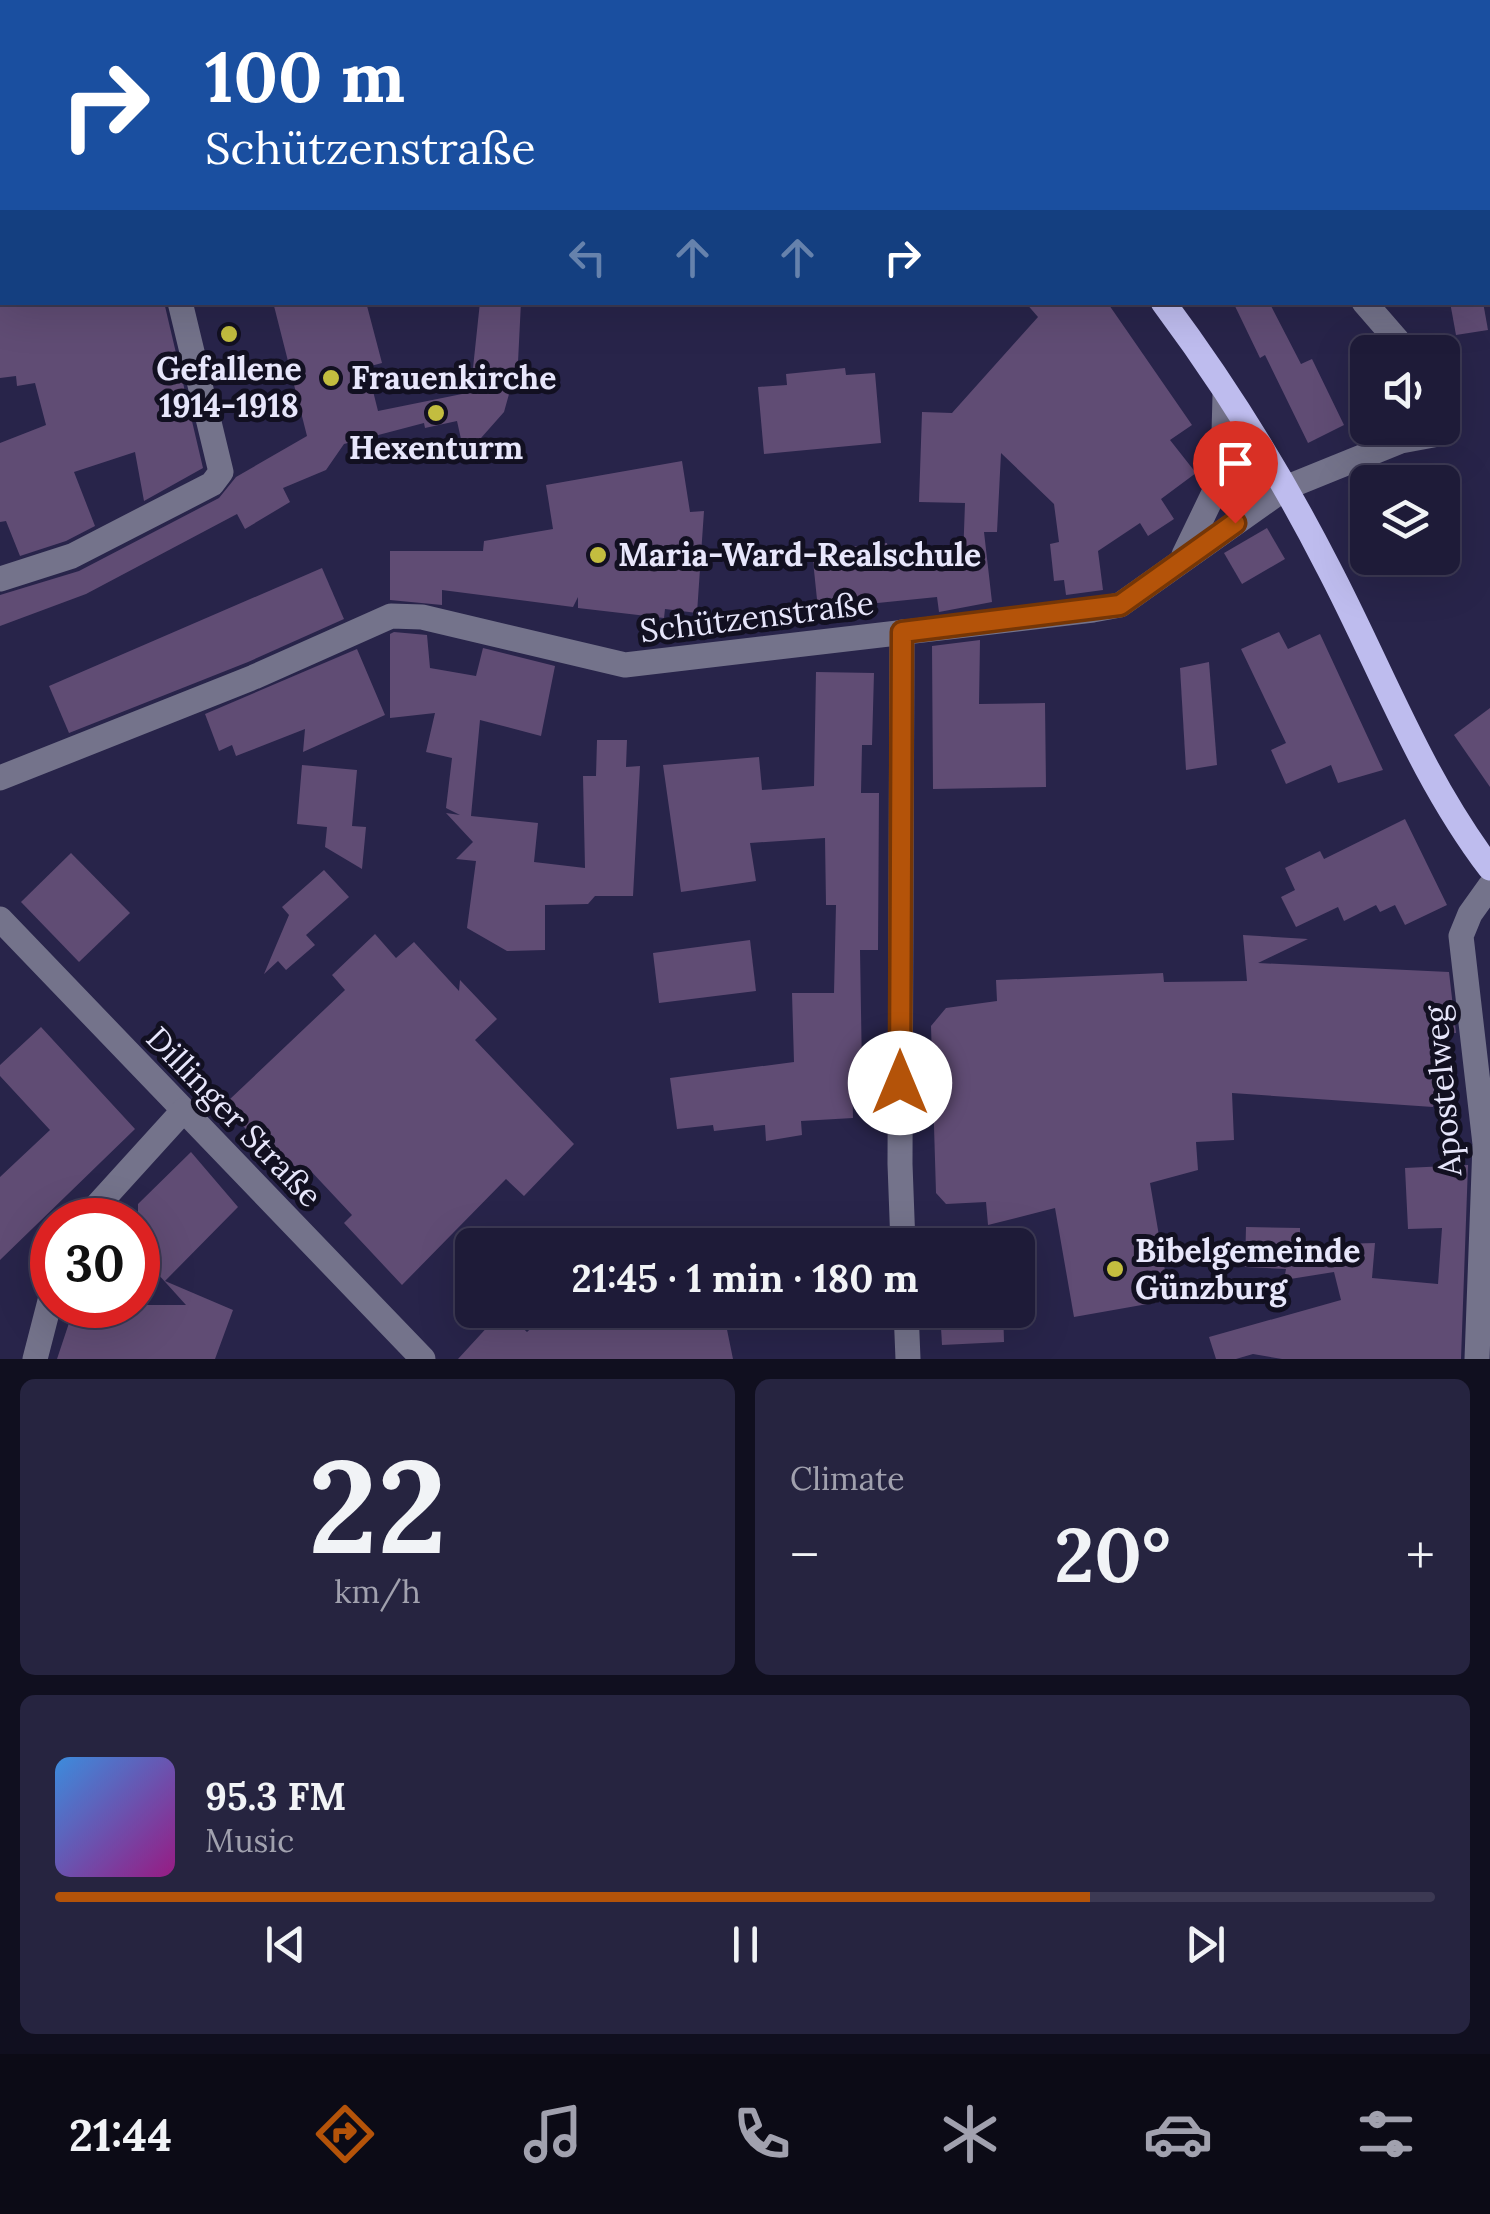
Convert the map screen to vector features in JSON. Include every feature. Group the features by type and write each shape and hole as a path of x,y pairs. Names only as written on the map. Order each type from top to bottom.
{"main road":[{"path":"1165,305 1285,488 1329,568 1436,788 1490,868"}],"street":[{"path":"0,579 72,556 212,484 221,472 181,305"},
{"path":"1367,305 1393,335"},
{"name":"Schützenstraße","path":"1182,559 1223,474 1225,394"},
{"name":"Schützenstraße","path":"0,778 254,677 391,616 422,617 626,665 1120,605 1285,488 1391,445"},
{"path":"902,632 902,1228"},
{"name":"Apostelweg","path":"1477,1359 1486,1144 1461,936 1470,914 1490,886"},
{"name":"Dillinger Straße","path":"0,919 423,1359"},
{"path":"104,1198 183,1111"},
{"path":"36,1354 43,1328"},
{"path":"907,1328 908,1359"}],"building":[{"path":"0,305 165,305 203,468 144,501 135,452 74,472 95,526 66,541 20,556 6,521 0,522 0,443 46,425 35,383 17,386 16,376 0,378"},
{"path":"274,305 367,305 382,363 367,367 378,411 462,394 473,368 480,305 521,305 518,362 504,412 481,438 463,448 457,421 425,428 424,423 344,444 326,470 283,488 290,502 245,529 237,514 86,594 0,626 0,595 79,571 219,498 236,477 307,436"},
{"path":"1028,305 1109,305 1192,425 1170,440 1196,473 1161,499 1174,519 1148,536 1140,523 1098,551 1103,590 1066,595 1064,580 1054,581 1050,544 1059,542 1054,504 1001,453 997,532 984,532 992,602 939,612 937,597 818,609 812,551 887,543 890,567 963,559 965,503 919,502 922,412 952,413 1038,317"},
{"path":"1234,305 1271,305 1301,364 1312,359 1344,425 1308,443 1265,355 1260,358"},
{"path":"1451,305 1484,305 1488,330 1456,335"},
{"path":"845,368 846,375 875,373 881,443 764,454 758,387 787,385 786,374"},
{"path":"682,461 690,512 704,511 697,613 665,609 664,618 578,608 578,597 573,607 442,590 442,605 390,600 390,551 483,551 484,541 553,529 546,485"},
{"path":"1267,528 1285,559 1242,584 1224,553"},
{"path":"322,568 344,619 69,733 49,686"},
{"path":"1279,632 1288,649 1320,634 1383,770 1338,783 1331,765 1286,784 1271,750 1286,743 1241,649"},
{"path":"390,634 427,635 430,668 476,676 483,648 555,666 541,736 480,720 471,816 538,823 534,862 585,868 583,776 596,776 597,740 627,740 626,767 640,766 633,896 595,896 588,904 545,905 545,950 507,951 467,928 476,861 456,859 473,842 446,813 460,815 446,808 452,758 426,752 435,713 390,718"},
{"path":"980,640 979,704 1045,703 1046,787 933,789 932,646"},
{"path":"357,649 385,715 303,752 305,729 236,756 232,745 219,751 205,714"},
{"path":"1209,662 1217,765 1186,770 1180,668"},
{"path":"816,672 874,673 872,745 862,745 861,793 879,793 878,950 860,950 862,1072 852,1073 853,1118 801,1121 802,1135 766,1141 765,1125 714,1131 713,1125 677,1129 670,1078 794,1062 792,993 834,993 836,905 826,905 825,838 750,843 756,881 681,892 663,765 759,757 762,790 814,786"},
{"path":"1490,708 1490,787 1454,735"},
{"path":"302,765 357,770 352,826 366,827 362,869 325,847 327,827 297,824"},
{"path":"1405,819 1447,905 1405,925 1395,905 1380,912 1376,905 1344,921 1338,907 1296,927 1281,897 1295,890 1285,868 1320,851 1324,859"},
{"path":"71,853 130,913 79,962 21,902"},
{"path":"324,870 349,897 306,935 315,945 286,970 278,961 264,974 289,915 282,907"},
{"path":"375,934 396,958 414,942 459,991 460,980 497,1019 475,1040 574,1144 524,1196 506,1179 402,1285 344,1223 352,1215 308,1168 303,1175 269,1141 264,1147 231,1114 237,1109 229,1100 345,990 332,975"},
{"path":"1243,935 1308,939 1258,963 1449,972 1456,1033 1438,1032 1433,1107 1232,1093 1234,1140 1196,1142 1198,1170 1150,1183 1170,1300 1074,1317 1055,1208 988,1225 986,1202 946,1204 936,1193 931,1026 946,1008 997,1001 996,980 1163,973 1164,982 1247,981"},
{"path":"750,940 756,991 659,1003 653,953"},
{"path":"41,1027 135,1129 64,1198 30,1198 30,1231 0,1260 0,1177 50,1130 0,1076 0,1065"},
{"path":"191,1152 238,1207 165,1281 233,1310 215,1359 57,1359 67,1328 160,1328 160,1305 186,1305 160,1276 160,1198 144,1198"},
{"path":"1468,1165 1461,1359 1282,1359 1253,1354 1216,1359 1209,1337 1341,1300 1334,1272 1284,1280 1286,1269 1245,1267 1246,1227 1300,1228 1300,1245 1375,1243 1372,1278 1438,1284 1442,1228 1408,1229 1405,1168"},
{"path":"486,1328 523,1328 527,1332 531,1328 727,1328 733,1359 458,1359"},
{"path":"941,1328 1004,1328 1004,1342 942,1345"}],"place":[{"name":"Gefallene 1914-1918","path":"229,334"},
{"name":"Frauenkirche","path":"331,378"},
{"name":"Hexenturm","path":"436,413"},
{"name":"Maria-Ward-Realschule","path":"598,555"},
{"name":"Bibelgemeinde Günzburg","path":"1115,1269"}],"route":[{"path":"900,1083 902,632 1120,605 1235,523"}]}
